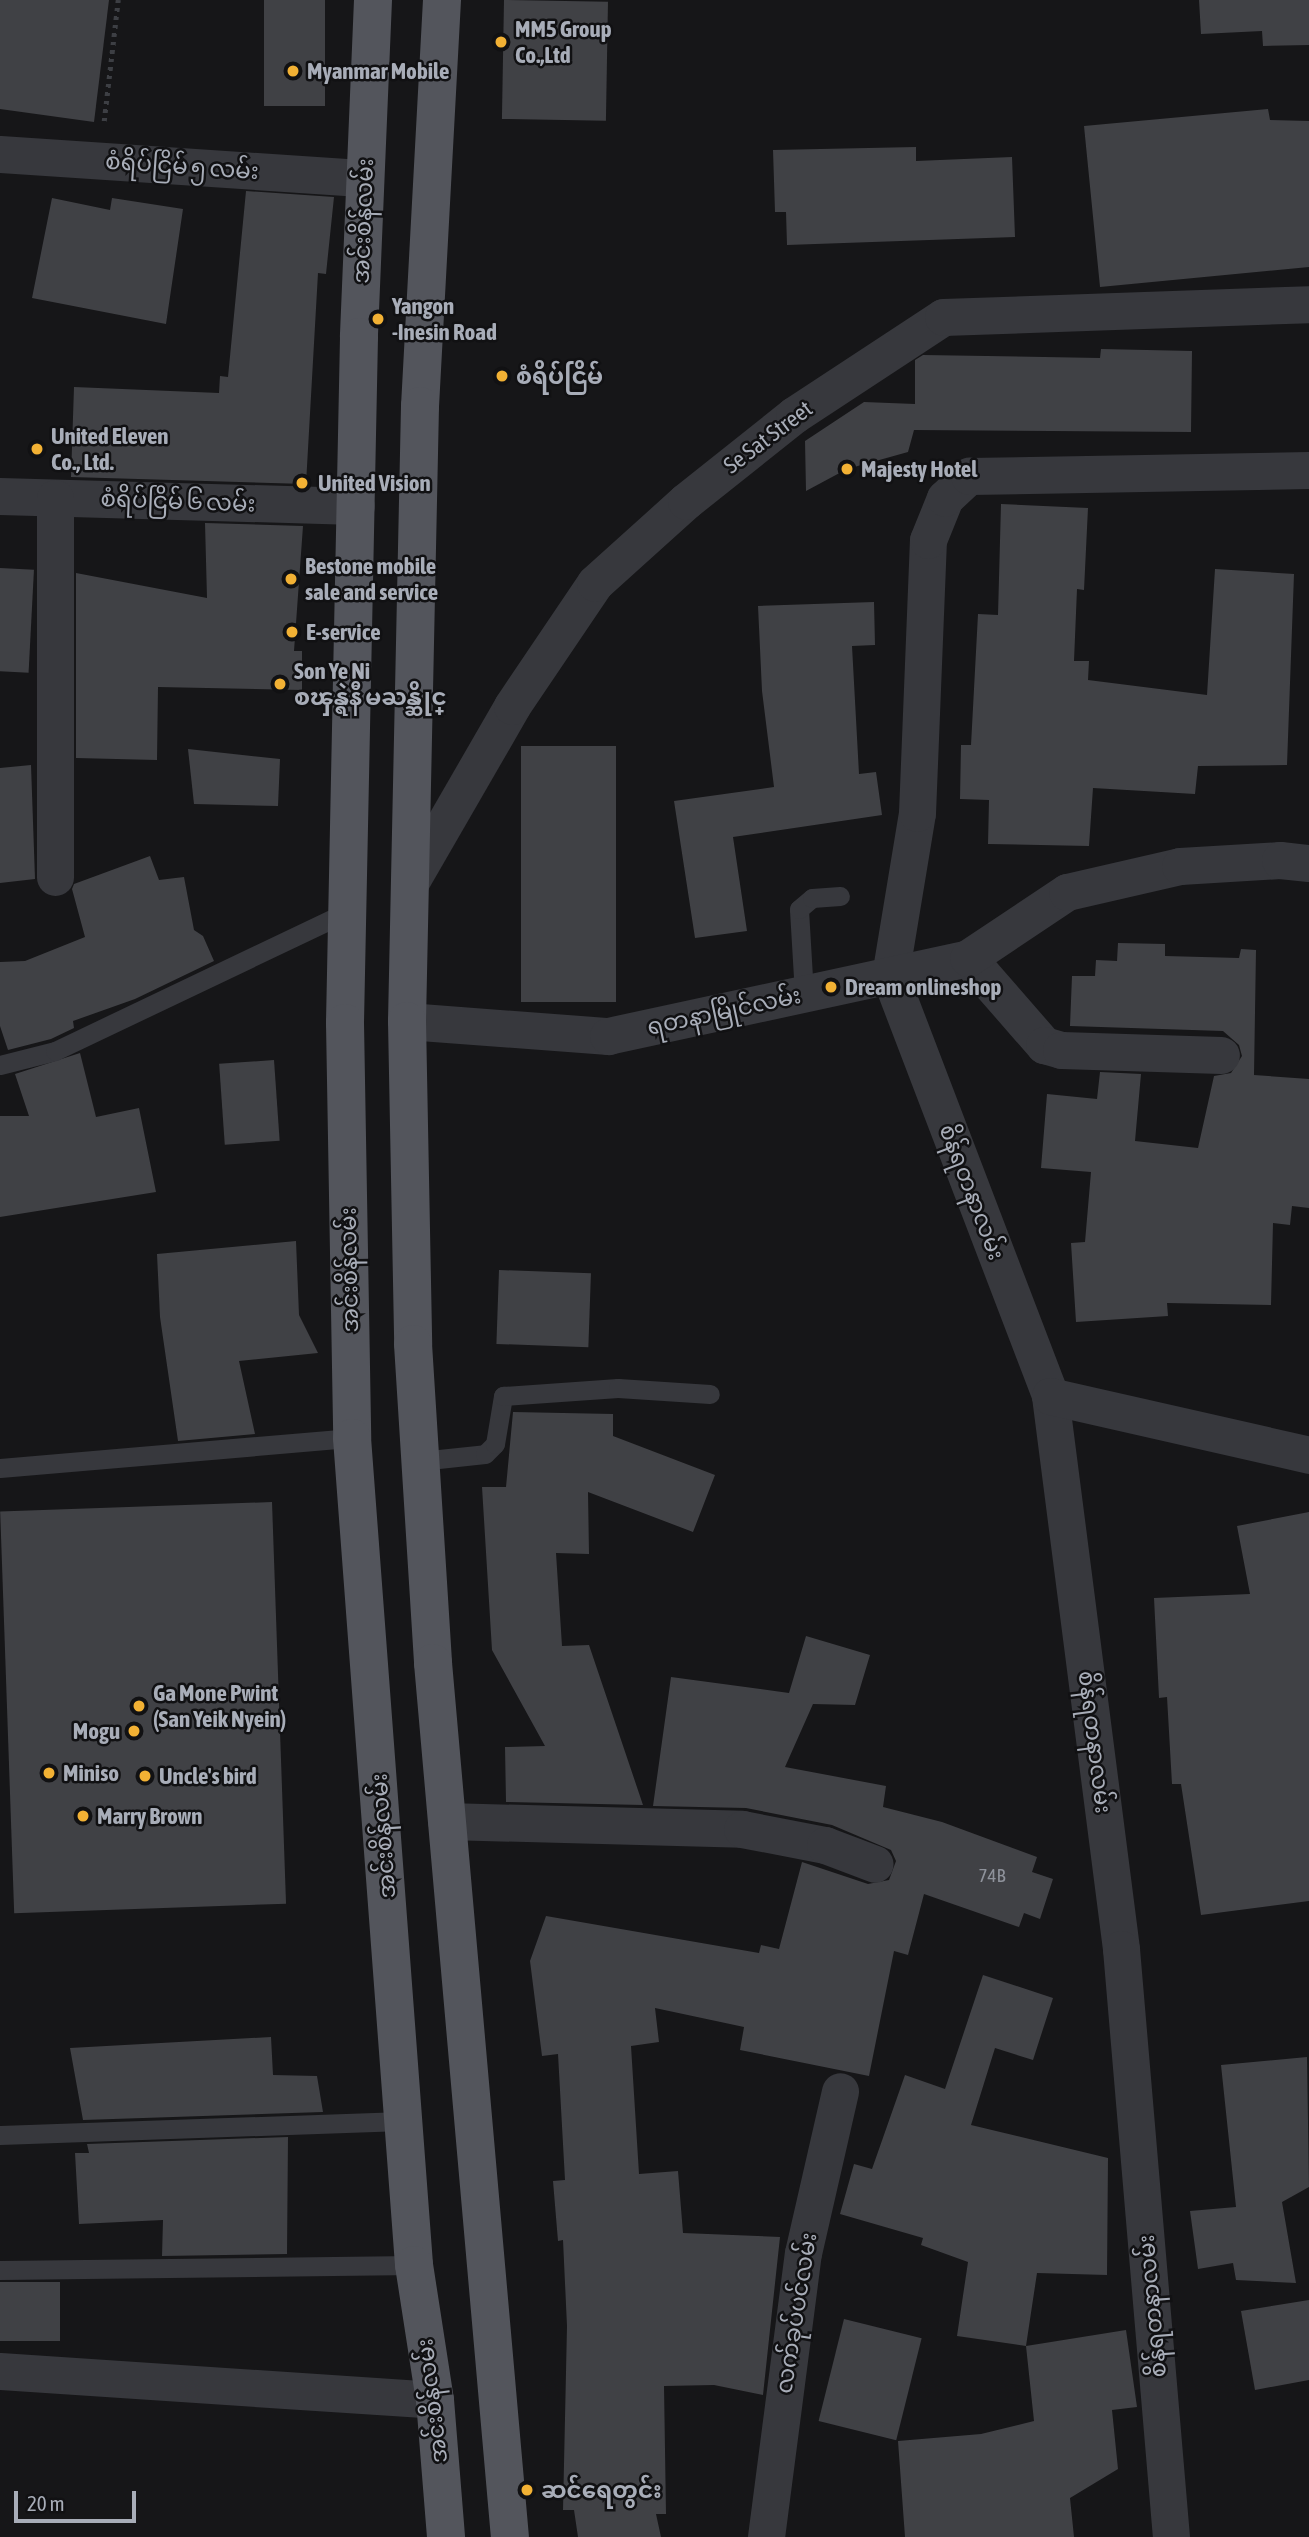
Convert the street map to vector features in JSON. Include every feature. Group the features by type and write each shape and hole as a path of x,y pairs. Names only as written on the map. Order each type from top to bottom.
{"main road":[{"name":"အင်းစိန်လမ်း","path":"373,0 364,178 345,1023 352,1438 414,2265 435,2400 446,2537"},
{"path":"442,0 420,406 407,1021 419,1461 446,1821 510,2537"}],"street":[{"name":"စံရိပ်ငြိမ် ၅ လမ်း","path":"0,154 364,178"},
{"name":"Se Sat Street","path":"410,883 512,706 595,583 685,501 794,415 943,317 1309,304"},
{"path":"890,976 917,814 928,540 945,498 969,476 1309,470"},
{"name":"စံရိပ်ငြိမ် ၆ လမ်း","path":"0,496 356,506"},
{"path":"55,498 55,877"},
{"name":"ရတနာမြိုင်လမ်း","path":"407,1021 608,1036 968,958 1067,892 1180,866 1280,860 1309,863"},
{"path":"968,958 1044,1045 1061,1050 1221,1055"},
{"name":"စိန်ရတနာလမ်း","path":"890,976 1051,1396 1121,1949 1171,2537"},
{"path":"1051,1396 1309,1455"},
{"path":"446,1821 742,1829 825,1845 875,1864"},
{"name":"လက်ခုပ်ပင်လမ်း","path":"766,2537 803,2253 840,2091"},
{"path":"0,2371 435,2400"}],"lane":[{"path":"804,994 799,909 812,898 840,896"},
{"path":"0,1065 55,1051 348,911"},
{"path":"419,1461 485,1454 495,1444 498,1405 503,1396 618,1388 710,1394"},
{"path":"0,1468 352,1438"},
{"path":"0,2135 403,2121"},
{"path":"0,2270 414,2265"}],"path":[{"path":"99,160 118,0"}],"building":[{"path":"0,0 109,0 94,122 0,109"},
{"path":"264,0 325,0 325,106 264,106"},
{"path":"504,0 608,2 606,121 502,119"},
{"path":"1199,0 1309,0 1309,45 1263,46 1262,31 1201,34"},
{"path":"1268,109 1270,120 1309,121 1309,267 1100,287 1084,126"},
{"path":"916,147 916,161 1012,157 1015,237 787,245 786,212 775,212 773,150"},
{"path":"246,191 334,197 326,274 318,273 306,484 71,477 74,387 219,393 220,376 228,377"},
{"path":"52,198 110,210 112,198 183,209 166,324 32,298"},
{"path":"1101,349 1192,351 1191,432 914,430 908,452 847,469 806,491 805,441 864,402 915,404 915,360 923,355 1100,358"},
{"path":"1001,504 1088,508 1084,590 1077,589 1074,661 1089,661 1088,680 1207,695 1215,569 1294,574 1287,765 1198,766 1195,794 1093,788 1089,846 988,844 989,800 960,799 961,745 971,745 978,614 998,615"},
{"path":"205,523 303,526 294,651 302,651 302,690 158,687 157,760 76,758 76,573 207,598"},
{"path":"0,568 34,570 29,673 0,671"},
{"path":"874,602 875,645 852,646 859,774 876,772 882,815 733,837 747,931 695,938 674,801 774,787 762,691 758,606"},
{"path":"521,746 616,746 616,1002 521,1002"},
{"path":"188,749 280,759 278,806 194,804"},
{"path":"31,765 35,879 0,883 0,768"},
{"path":"150,856 159,880 184,877 194,930 203,936 214,961 135,999 73,1021 74,1028 51,1039 8,1050 0,1026 0,962 25,961 85,937 72,889 74,884"},
{"path":"1118,943 1165,944 1165,956 1239,958 1241,949 1256,950 1254,1075 1309,1079 1309,1208 1292,1206 1290,1225 1273,1223 1271,1305 1167,1303 1168,1316 1076,1322 1071,1243 1085,1242 1091,1172 1041,1168 1047,1094 1097,1099 1100,1072 1141,1074 1135,1141 1198,1148 1214,1076 1231,1073 1242,1056 1239,1045 1223,1031 1070,1026 1072,976 1095,976 1096,960 1117,961"},
{"path":"80,1053 96,1117 139,1108 156,1192 0,1217 0,1116 29,1116 15,1074"},
{"path":"274,1060 280,1141 225,1145 219,1064"},
{"path":"296,1241 299,1315 318,1353 239,1361 255,1434 178,1441 160,1317 157,1254"},
{"path":"499,1270 591,1273 588,1347 496,1344"},
{"path":"513,1412 613,1414 613,1436 715,1475 693,1532 588,1492 589,1554 556,1553 562,1646 589,1645 643,1805 506,1802 505,1747 545,1746 492,1650 482,1487 506,1487"},
{"name":"Ga Mone Pwint (San Yeik Nyein)","path":"272,1502 286,1904 14,1913 0,1511"},
{"path":"1309,1512 1309,1901 1201,1915 1181,1784 1172,1784 1167,1697 1159,1698 1154,1598 1250,1594 1237,1526"},
{"path":"806,1636 870,1655 855,1705 813,1704 785,1767 886,1786 883,1807 942,1822 1037,1857 1032,1872 1053,1879 1040,1919 1024,1913 1019,1927 924,1894 908,1955 894,1951 869,2076 740,2050 744,2027 655,2008 659,2042 631,2046 639,2174 678,2171 683,2233 780,2237 763,2395 714,2385 664,2386 666,2514 656,2514 661,2537 578,2537 574,2510 563,2510 567,2326 563,2240 558,2241 553,2181 565,2180 558,2054 542,2056 530,1961 546,1916 759,1953 761,1945 779,1949 802,1862 868,1884 889,1880 896,1861 891,1850 832,1825 746,1808 653,1806 671,1677 789,1693"},
{"path":"983,1975 1053,1998 1033,2060 995,2048 971,2125 1108,2158 1107,2275 1037,2273 1026,2346 957,2336 968,2262 921,2245 923,2238 840,2214 854,2164 872,2169 905,2075 945,2089"},
{"path":"271,2037 273,2075 317,2076 323,2112 83,2120 70,2048"},
{"path":"1307,2057 1309,2187 1282,2202 1296,2283 1236,2280 1233,2263 1198,2269 1190,2211 1236,2207 1221,2065"},
{"path":"288,2137 287,2254 162,2256 163,2220 79,2224 75,2153 89,2153 87,2144"},
{"path":"0,2282 60,2282 60,2341 0,2341"},
{"path":"1309,2300 1309,2380 1255,2390 1241,2311"},
{"path":"844,2319 922,2338 896,2440 819,2421"},
{"path":"1126,2330 1137,2407 1112,2410 1118,2469 1070,2498 1074,2537 905,2537 898,2441 981,2434 1034,2421 1026,2346"}],"place":[{"name":"MM5 Group Co.,Ltd","path":"501,42"},
{"name":"Myanmar Mobile","path":"293,71"},
{"name":"Yangon -Inesin Road","path":"378,319"},
{"name":"စံရိပ်ငြိမ်","path":"502,376"},
{"name":"United Eleven Co., Ltd.","path":"37,449"},
{"name":"Majesty Hotel","path":"847,469"},
{"name":"United Vision","path":"302,483"},
{"name":"Bestone mobile sale and service","path":"291,579"},
{"name":"E-service","path":"292,632"},
{"name":"Son Ye Ni စၾန္ရဲနီ မႀန္ဆိုင္","path":"280,684"},
{"name":"Dream onlineshop","path":"831,987"},
{"name":"Ga Mone Pwint (San Yeik Nyein)","path":"139,1706"},
{"name":"Mogu","path":"134,1731"},
{"name":"Miniso","path":"49,1773"},
{"name":"Uncle's bird","path":"145,1776"},
{"name":"Marry Brown","path":"83,1816"},
{"name":"ဆင်ရေတွင်း","path":"527,2490"}]}
